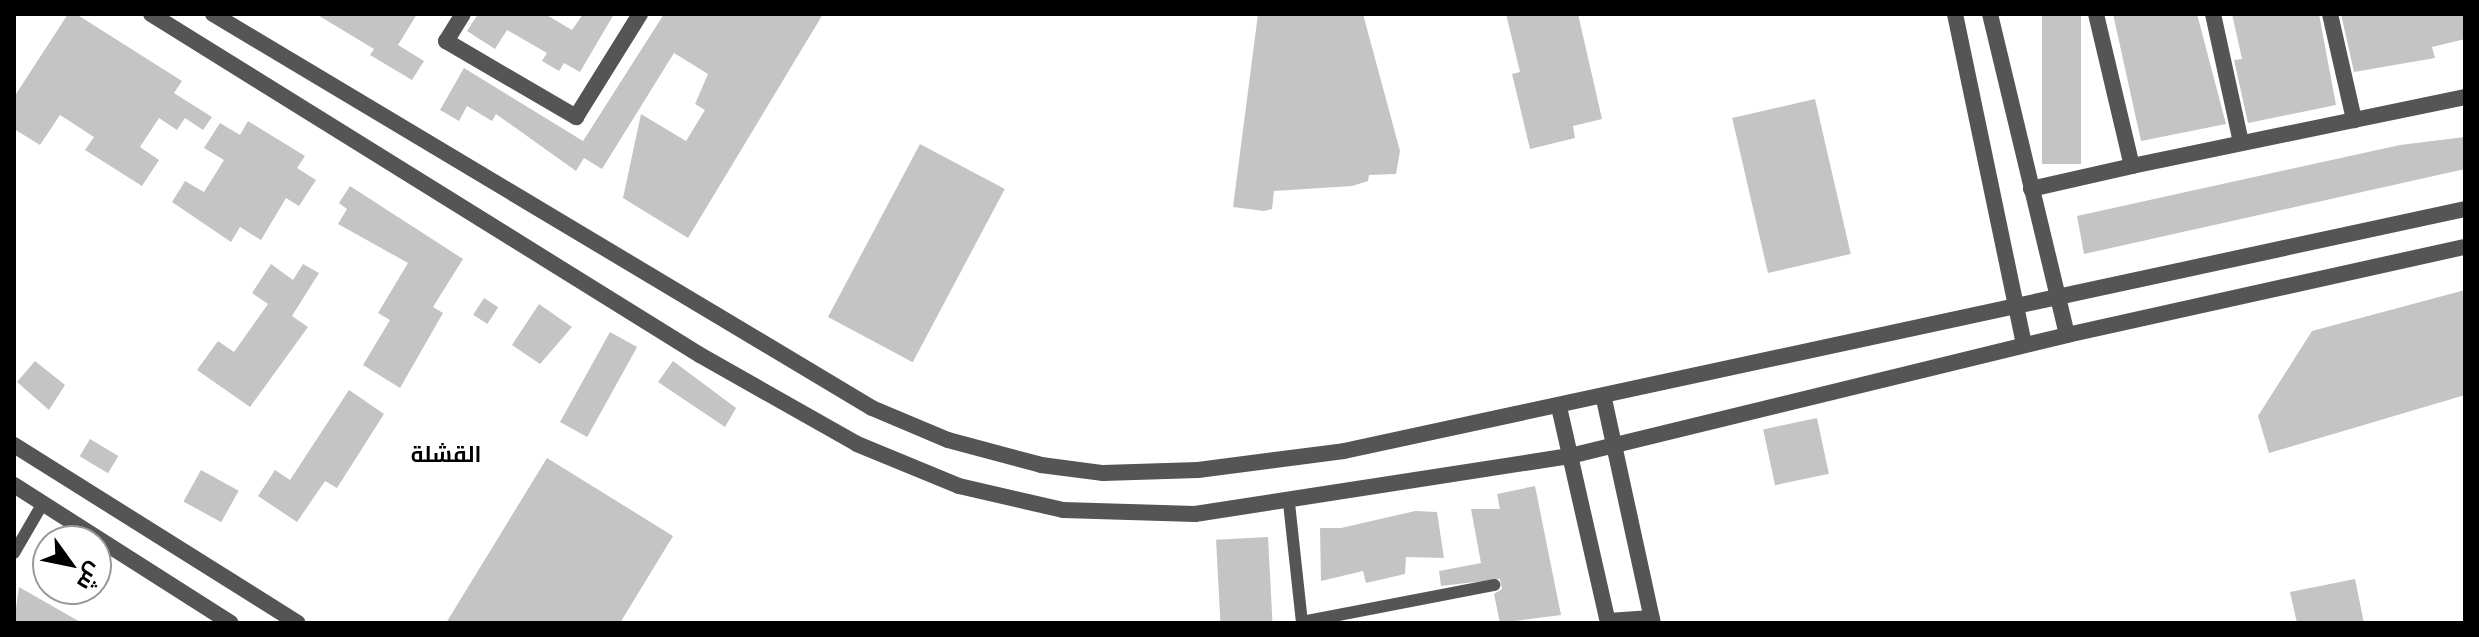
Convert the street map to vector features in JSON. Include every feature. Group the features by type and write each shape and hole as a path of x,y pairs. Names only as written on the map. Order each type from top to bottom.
{"street":[{"path":"151,14 700,355 857,444 959,486 1063,510 1195,514 1289,503 1570,456 2024,345 2465,247"},
{"path":"213,14 788,361 872,408 948,440 1041,465 1103,473 1198,470 1344,451 1604,399 2465,209"},
{"path":"463,14 446,41 576,117 640,14"},
{"path":"1955,14 2024,345"},
{"path":"1990,14 2067,335"},
{"path":"2096,14 2132,166"},
{"path":"2213,14 2241,142"},
{"path":"2330,14 2354,120"},
{"path":"2031,189 2241,142 2465,97"},
{"path":"1559,407 1608,622 1652,620 1604,399"},
{"path":"14,445 298,623"},
{"path":"14,485 231,623"}],"lane":[{"path":"14,553 43,503"},
{"path":"1289,503 1302,622 1494,585"}],"building":[{"path":"68,14 76,14 182,81 174,93 212,117 203,130 185,118 177,130 159,118 140,147 159,160 142,186 85,150 94,137 60,115 40,145 14,129 14,97"},
{"path":"316,14 417,14 398,45 424,61 412,80 370,55 374,49"},
{"path":"478,14 545,14 572,30 583,14 614,14 580,72 564,63 559,71 542,61 547,53 507,30 495,49 467,31"},
{"path":"664,14 823,14 688,238 623,198 641,114 686,141 705,110 695,104 708,74 674,53 602,169 584,158 576,171 496,114 492,121 467,106 459,121 440,110 464,68 583,141"},
{"path":"1258,14 1363,14 1400,151 1396,174 1369,175 1368,181 1352,186 1274,191 1272,209 1264,211 1233,207"},
{"path":"1506,14 1578,14 1602,119 1573,126 1575,138 1530,149 1512,74 1520,72"},
{"path":"2042,14 2081,14 2081,164 2042,164"},
{"path":"2113,14 2197,14 2226,124 2141,141"},
{"path":"2232,14 2319,14 2336,105 2248,123 2234,60 2242,59"},
{"path":"2341,14 2465,14 2465,39 2432,47 2435,58 2354,72"},
{"path":"1815,99 1851,254 1768,273 1732,118"},
{"path":"248,121 305,156 297,168 316,180 299,206 286,198 261,240 240,227 231,242 172,202 185,181 204,192 224,160 204,148 220,123 240,135"},
{"path":"2465,137 2465,169 2084,254 2077,216 2400,145"},
{"path":"920,144 1005,189 913,362 828,317"},
{"path":"350,186 463,259 433,307 443,313 400,388 363,365 390,320 378,313 408,263 338,224 347,209 339,203"},
{"path":"271,264 293,280 303,264 319,273 292,316 308,327 250,407 197,370 218,341 234,352 268,304 252,293"},
{"path":"2465,290 2465,395 2269,453 2258,416 2312,331"},
{"path":"484,298 498,307 487,324 473,315"},
{"path":"539,304 572,327 540,364 512,345"},
{"path":"610,332 637,347 587,437 560,422"},
{"path":"35,361 65,385 49,410 17,382"},
{"path":"673,361 736,408 725,427 658,382"},
{"path":"349,390 384,414 337,488 325,481 297,522 258,496 275,470 290,480"},
{"path":"1817,418 1829,474 1775,485 1763,429"},
{"path":"90,439 118,456 108,473 80,456"},
{"path":"547,458 673,536 620,623 446,623"},
{"path":"201,470 239,491 221,522 184,501"},
{"path":"1535,486 1561,615 1500,623 1494,594 1502,589 1500,579 1441,586 1439,571 1481,563 1471,509 1500,509 1497,494"},
{"path":"1415,511 1437,512 1444,558 1406,557 1405,574 1366,583 1363,571 1321,581 1320,528 1341,528"},
{"path":"1268,537 1273,623 1220,623 1216,540"},
{"path":"2355,579 2364,623 2297,623 2290,592"},
{"path":"19,587 32,594 32,605 50,605 82,623 14,623"}],"district":[{"name":"القشلة","path":"446,455"}]}
